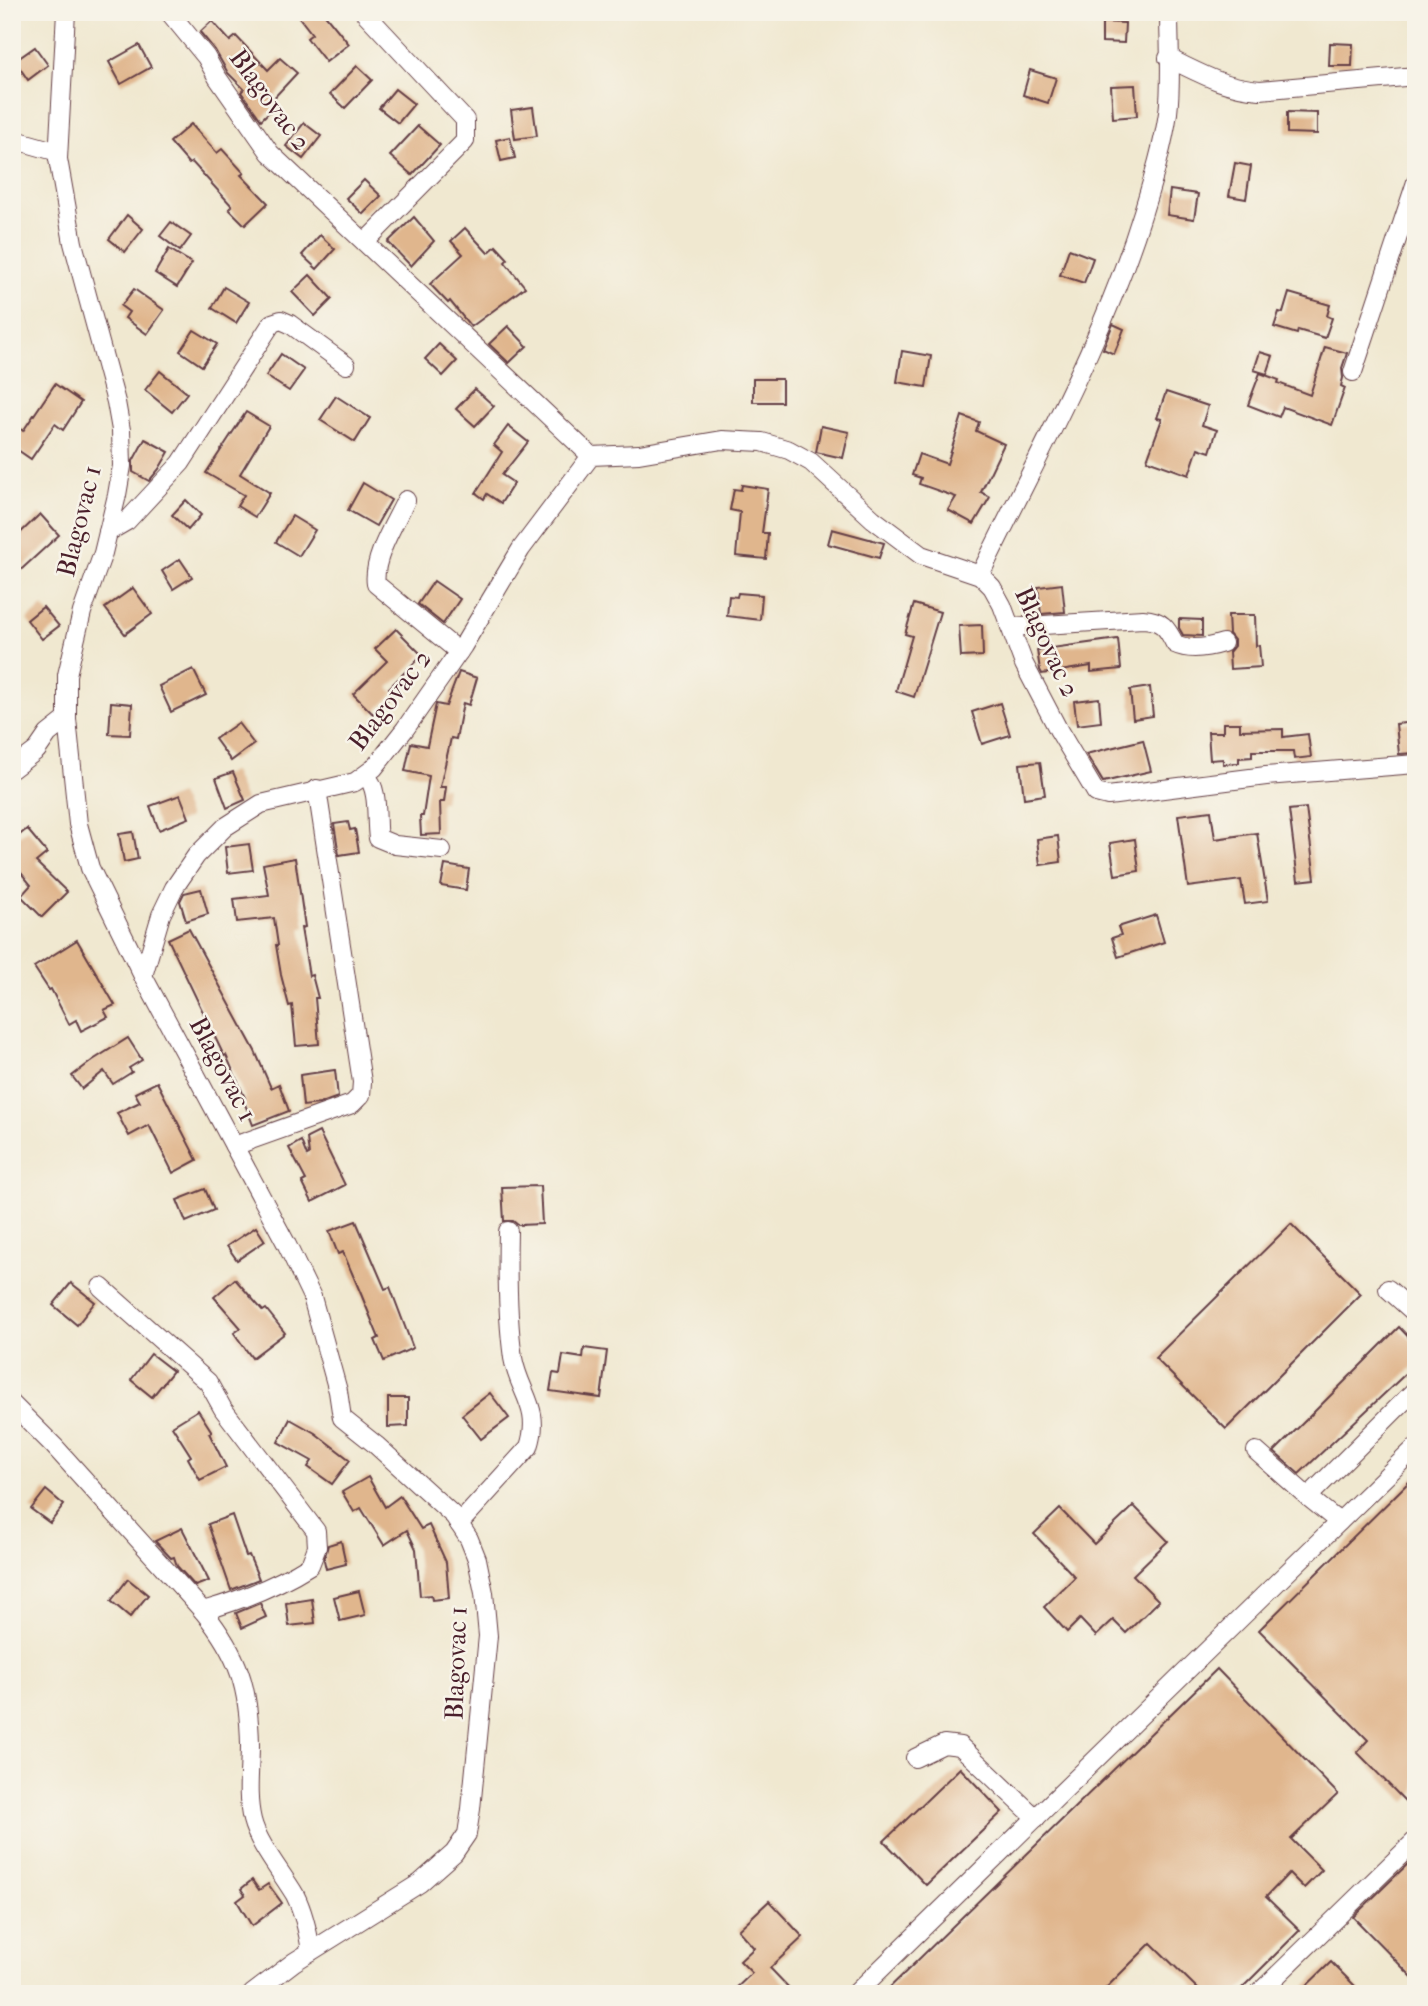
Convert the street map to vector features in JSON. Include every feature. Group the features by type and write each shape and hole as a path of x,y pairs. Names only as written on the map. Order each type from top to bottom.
{"street":[{"name":"Blagovac 1","path":"66,12 58,152 64,201 116,402 121,430 122,466 108,532 82,612 67,675 67,719 78,824 90,868 143,976 312,1297 338,1391 342,1418 454,1516 469,1539 477,1559 484,1593 488,1636 475,1781 467,1834 454,1853 419,1882 311,1951 252,1994"},
{"name":"Blagovac 2","path":"169,12 206,57 270,153 591,456 639,454 722,440 761,442 789,450 811,463 873,519 921,555 980,575 992,587 1024,664 1096,793 1108,796 1266,776 1416,764"},
{"path":"364,12 465,120 467,131 465,141 365,242"},
{"path":"980,575 1041,456 1111,303 1158,164 1168,112 1169,12"},
{"path":"1168,58 1211,80 1236,88 1260,90 1416,76"},
{"path":"14,143 58,152"},
{"path":"1353,372 1416,182"},
{"path":"108,532 127,521 181,463 272,323 281,320 290,324 346,365"},
{"name":"Blagovac 2","path":"143,976 161,915 173,888 196,856 225,827 261,804 355,782 366,776 405,729 459,652 521,549 591,456"},
{"path":"406,500 374,573 376,584 459,652"},
{"path":"1010,626 1143,619 1160,622 1167,627 1175,644 1184,648 1193,649 1223,643"},
{"path":"12,769 37,750 48,734 67,719"},
{"path":"366,776 371,781 378,838 395,845 442,850"},
{"path":"234,1146 352,1104 361,1095 362,1082 317,789"},
{"path":"459,1524 529,1447 533,1434 533,1410 514,1361 509,1307 508,1231"},
{"path":"101,1287 208,1381 223,1409 316,1531 317,1547 310,1565 276,1585 204,1611"},
{"path":"1388,1289 1416,1314"},
{"path":"1308,1497 1416,1389"},
{"path":"12,1404 63,1456 222,1634 238,1665 247,1706 250,1746 248,1779 253,1821 296,1897 307,1926 311,1951"},
{"path":"855,1994 1416,1447"},
{"path":"1256,1451 1339,1522"},
{"path":"915,1758 944,1744 960,1746 1036,1818"},
{"path":"1258,1994 1416,1840"}],"building":[{"path":"295,12 323,12 349,44 326,62 307,38 312,34"},
{"path":"212,21 230,41 236,36 268,70 280,58 297,73 269,103 273,108 261,120 241,92 244,89 228,73 215,50 200,32"},
{"path":"1102,22 1125,23 1124,43 1102,42"},
{"path":"1330,43 1353,44 1352,66 1329,66"},
{"path":"139,45 151,67 121,84 109,62"},
{"path":"35,47 48,65 28,80 15,61"},
{"path":"357,66 372,80 345,108 330,94"},
{"path":"1030,70 1056,78 1048,103 1023,95"},
{"path":"1135,85 1137,116 1113,118 1111,86"},
{"path":"395,89 414,104 398,123 379,108"},
{"path":"533,107 537,136 515,139 511,110"},
{"path":"1287,112 1317,113 1317,134 1287,133"},
{"path":"304,123 321,136 303,159 286,146"},
{"path":"191,124 217,153 222,149 244,173 241,175 268,203 245,225 229,209 232,206 170,142"},
{"path":"418,126 440,145 412,175 390,156"},
{"path":"510,137 515,158 501,161 496,140"},
{"path":"1235,163 1251,166 1246,199 1229,196"},
{"path":"364,180 381,196 363,214 346,198"},
{"path":"1170,190 1198,194 1194,219 1167,215"},
{"path":"127,215 143,229 125,252 109,239"},
{"path":"414,217 434,241 411,266 388,242"},
{"path":"171,222 191,236 180,251 160,236"},
{"path":"465,228 488,253 496,246 508,259 505,262 525,287 471,327 450,301 448,303 430,284 463,254 451,241"},
{"path":"320,235 335,249 317,269 302,255"},
{"path":"169,249 192,263 177,287 155,273"},
{"path":"1069,249 1093,258 1084,283 1060,275"},
{"path":"310,275 332,299 315,316 292,292"},
{"path":"224,287 249,302 236,323 212,308"},
{"path":"134,289 164,310 147,334 125,318 129,312 121,306"},
{"path":"1289,293 1330,305 1327,316 1332,318 1325,338 1298,330 1297,334 1274,327 1279,312 1283,313"},
{"path":"1113,324 1124,329 1114,354 1103,349"},
{"path":"508,326 527,346 509,363 489,344"},
{"path":"194,330 217,344 202,366 180,351"},
{"path":"439,344 457,361 443,376 425,359"},
{"path":"1325,347 1347,353 1342,368 1341,386 1345,388 1332,425 1283,407 1279,417 1248,405 1260,373 1310,395"},
{"path":"902,351 931,356 926,387 897,382"},
{"path":"1260,352 1273,356 1267,374 1254,370"},
{"path":"281,354 304,370 289,391 266,376"},
{"path":"160,371 187,393 172,412 145,390"},
{"path":"753,379 782,379 782,402 753,402"},
{"path":"55,384 81,402 63,430 55,424 31,459 12,446 12,437 19,427 23,431"},
{"path":"475,389 494,406 475,426 456,409"},
{"path":"1166,392 1208,406 1202,425 1217,430 1210,452 1198,448 1189,475 1147,460 1162,419 1157,418"},
{"path":"336,396 370,418 355,442 320,420"},
{"path":"246,412 269,426 240,474 270,493 255,517 237,506 244,495 206,473"},
{"path":"962,416 979,422 976,431 1004,444 981,492 990,497 974,524 948,510 956,497 919,484 921,478 912,475 919,454 947,464"},
{"path":"508,426 528,442 502,475 514,483 501,503 487,494 484,499 476,493 502,452 494,445"},
{"path":"821,426 849,432 843,458 816,452"},
{"path":"145,439 169,452 149,481 133,472 133,461"},
{"path":"363,483 391,500 376,526 348,510"},
{"path":"742,485 768,489 762,533 768,533 766,559 736,556 740,512 730,510 734,489 741,490"},
{"path":"186,500 201,515 188,530 172,515"},
{"path":"40,514 59,535 12,578 12,541"},
{"path":"292,516 315,530 299,556 276,542"},
{"path":"832,529 884,543 879,558 828,544"},
{"path":"180,559 192,577 173,589 162,571"},
{"path":"434,581 460,599 443,624 418,604"},
{"path":"1062,584 1065,612 1041,614 1038,587"},
{"path":"133,588 152,614 125,634 105,608"},
{"path":"738,593 762,595 760,620 727,616 729,596 737,597"},
{"path":"914,604 940,612 914,697 896,691 912,636 905,634"},
{"path":"43,607 59,626 42,639 27,620"},
{"path":"1228,615 1255,615 1256,646 1259,645 1261,667 1230,669 1229,652 1234,646 1234,640 1229,634"},
{"path":"1179,619 1202,620 1202,636 1183,635 1179,628"},
{"path":"982,625 983,656 961,657 959,626"},
{"path":"396,629 422,655 389,688 394,693 373,714 353,694 387,661 375,649"},
{"path":"1118,639 1121,669 1091,672 1091,666 1042,674 1040,670 1037,650"},
{"path":"193,669 206,695 171,712 159,686"},
{"path":"459,672 477,678 469,705 463,703 456,739 451,738 440,787 446,787 444,802 440,802 441,834 421,835 420,816 423,816 429,776 405,771 411,743 427,746 436,704 446,706"},
{"path":"1150,687 1153,716 1133,719 1130,690"},
{"path":"1099,698 1101,722 1077,725 1074,701"},
{"path":"111,702 132,704 130,735 109,734"},
{"path":"1000,703 1010,735 982,744 972,712"},
{"path":"1416,722 1416,753 1399,754 1396,724"},
{"path":"238,723 254,744 231,761 215,739"},
{"path":"1223,723 1240,723 1240,730 1283,729 1283,737 1308,734 1311,757 1294,759 1293,751 1252,751 1252,757 1239,758 1239,763 1223,764 1223,759 1210,760 1208,732 1223,732"},
{"path":"1143,740 1151,771 1103,782 1086,754"},
{"path":"1040,762 1045,795 1024,798 1020,764"},
{"path":"233,772 245,800 227,808 216,778"},
{"path":"180,795 189,818 159,830 150,806"},
{"path":"1306,808 1315,879 1298,881 1289,810"},
{"path":"1211,811 1215,839 1257,833 1268,901 1245,904 1241,880 1188,887 1178,815"},
{"path":"348,822 350,830 355,829 359,852 339,855 334,824"},
{"path":"27,829 47,853 36,862 67,892 42,917 21,896 31,885 12,862 12,841"},
{"path":"133,832 138,859 124,862 119,834"},
{"path":"1058,836 1061,862 1040,865 1037,839"},
{"path":"1135,839 1139,871 1115,875 1110,843"},
{"path":"249,844 253,870 228,873 225,847"},
{"path":"295,858 305,927 301,928 309,976 312,975 318,998 315,998 319,1044 296,1046 292,1005 289,1006 281,975 274,918 237,922 234,899 269,895 263,864"},
{"path":"445,865 469,869 466,890 441,886"},
{"path":"201,889 208,914 186,921 180,901 184,893"},
{"path":"1156,915 1164,942 1118,957 1112,938 1121,935 1118,927"},
{"path":"189,929 255,1051 271,1088 279,1084 289,1111 253,1125 243,1099 245,1098 226,1055 224,1056 168,939"},
{"path":"77,940 115,1005 104,1010 108,1017 81,1031 76,1020 69,1024 51,989 49,990 34,967"},
{"path":"128,1038 142,1060 129,1068 132,1072 113,1084 104,1071 82,1089 72,1076"},
{"path":"335,1070 338,1097 303,1106 300,1075"},
{"path":"157,1082 197,1160 173,1173 149,1125 129,1136 117,1113 140,1102 135,1093"},
{"path":"319,1132 345,1185 312,1202 302,1182 306,1180 289,1148 301,1141 307,1156 309,1155 307,1138"},
{"path":"540,1186 542,1224 518,1225 513,1221 504,1221 502,1187"},
{"path":"205,1189 214,1210 186,1222 177,1200"},
{"path":"356,1221 385,1289 390,1287 413,1348 384,1361 375,1340 379,1338 361,1294 343,1252 338,1254 329,1231"},
{"path":"1291,1224 1361,1294 1226,1429 1155,1358"},
{"path":"256,1227 265,1241 237,1260 227,1246"},
{"path":"235,1279 263,1311 266,1309 285,1333 252,1358 234,1333 241,1328 214,1297"},
{"path":"71,1283 95,1302 77,1325 53,1305"},
{"path":"1399,1327 1416,1345 1416,1364 1299,1474 1274,1452"},
{"path":"584,1348 607,1351 601,1398 550,1391 553,1373 560,1374 563,1355 583,1358"},
{"path":"151,1354 173,1371 152,1397 131,1380"},
{"path":"490,1393 509,1418 481,1439 462,1415"},
{"path":"388,1398 408,1398 408,1426 388,1427"},
{"path":"198,1410 212,1432 209,1433 226,1467 200,1480 188,1458 191,1456 172,1426"},
{"path":"290,1419 315,1433 350,1460 332,1484 308,1467 312,1461 278,1442"},
{"path":"1416,1475 1416,1792 1406,1802 1357,1752 1368,1740 1259,1630"},
{"path":"368,1477 385,1507 400,1496 421,1529 429,1525 446,1562 449,1598 432,1600 431,1595 420,1596 416,1549 407,1530 384,1545 361,1508 354,1512 342,1492"},
{"path":"46,1490 64,1505 50,1523 31,1509"},
{"path":"1134,1506 1168,1541 1133,1575 1159,1601 1126,1633 1113,1620 1096,1636 1080,1619 1067,1632 1044,1607 1075,1577 1034,1534 1060,1509 1094,1544"},
{"path":"232,1515 246,1556 249,1555 259,1579 231,1590 208,1524"},
{"path":"182,1528 209,1581 195,1586 177,1566 174,1557 171,1558 155,1541"},
{"path":"341,1541 346,1564 326,1569 324,1560 328,1545"},
{"path":"128,1579 148,1595 130,1617 111,1601"},
{"path":"359,1591 365,1615 340,1621 334,1597"},
{"path":"312,1599 315,1623 289,1626 286,1603"},
{"path":"260,1603 266,1617 242,1628 236,1613"},
{"path":"1217,1669 1338,1794 1291,1839 1322,1870 1304,1888 1289,1873 1266,1897 1300,1930 1236,1994 1203,1994 1151,1943 1100,1994 883,1994"},
{"path":"960,1768 1002,1812 926,1885 884,1841"},
{"path":"1416,1856 1416,1981 1353,1917"},
{"path":"252,1880 259,1890 268,1884 282,1903 252,1926 237,1901 245,1895 241,1889"},
{"path":"769,1901 803,1937 770,1968 795,1994 730,1994 752,1973 740,1961 754,1948 738,1930"},
{"path":"1331,1962 1363,1994 1298,1994"}]}
